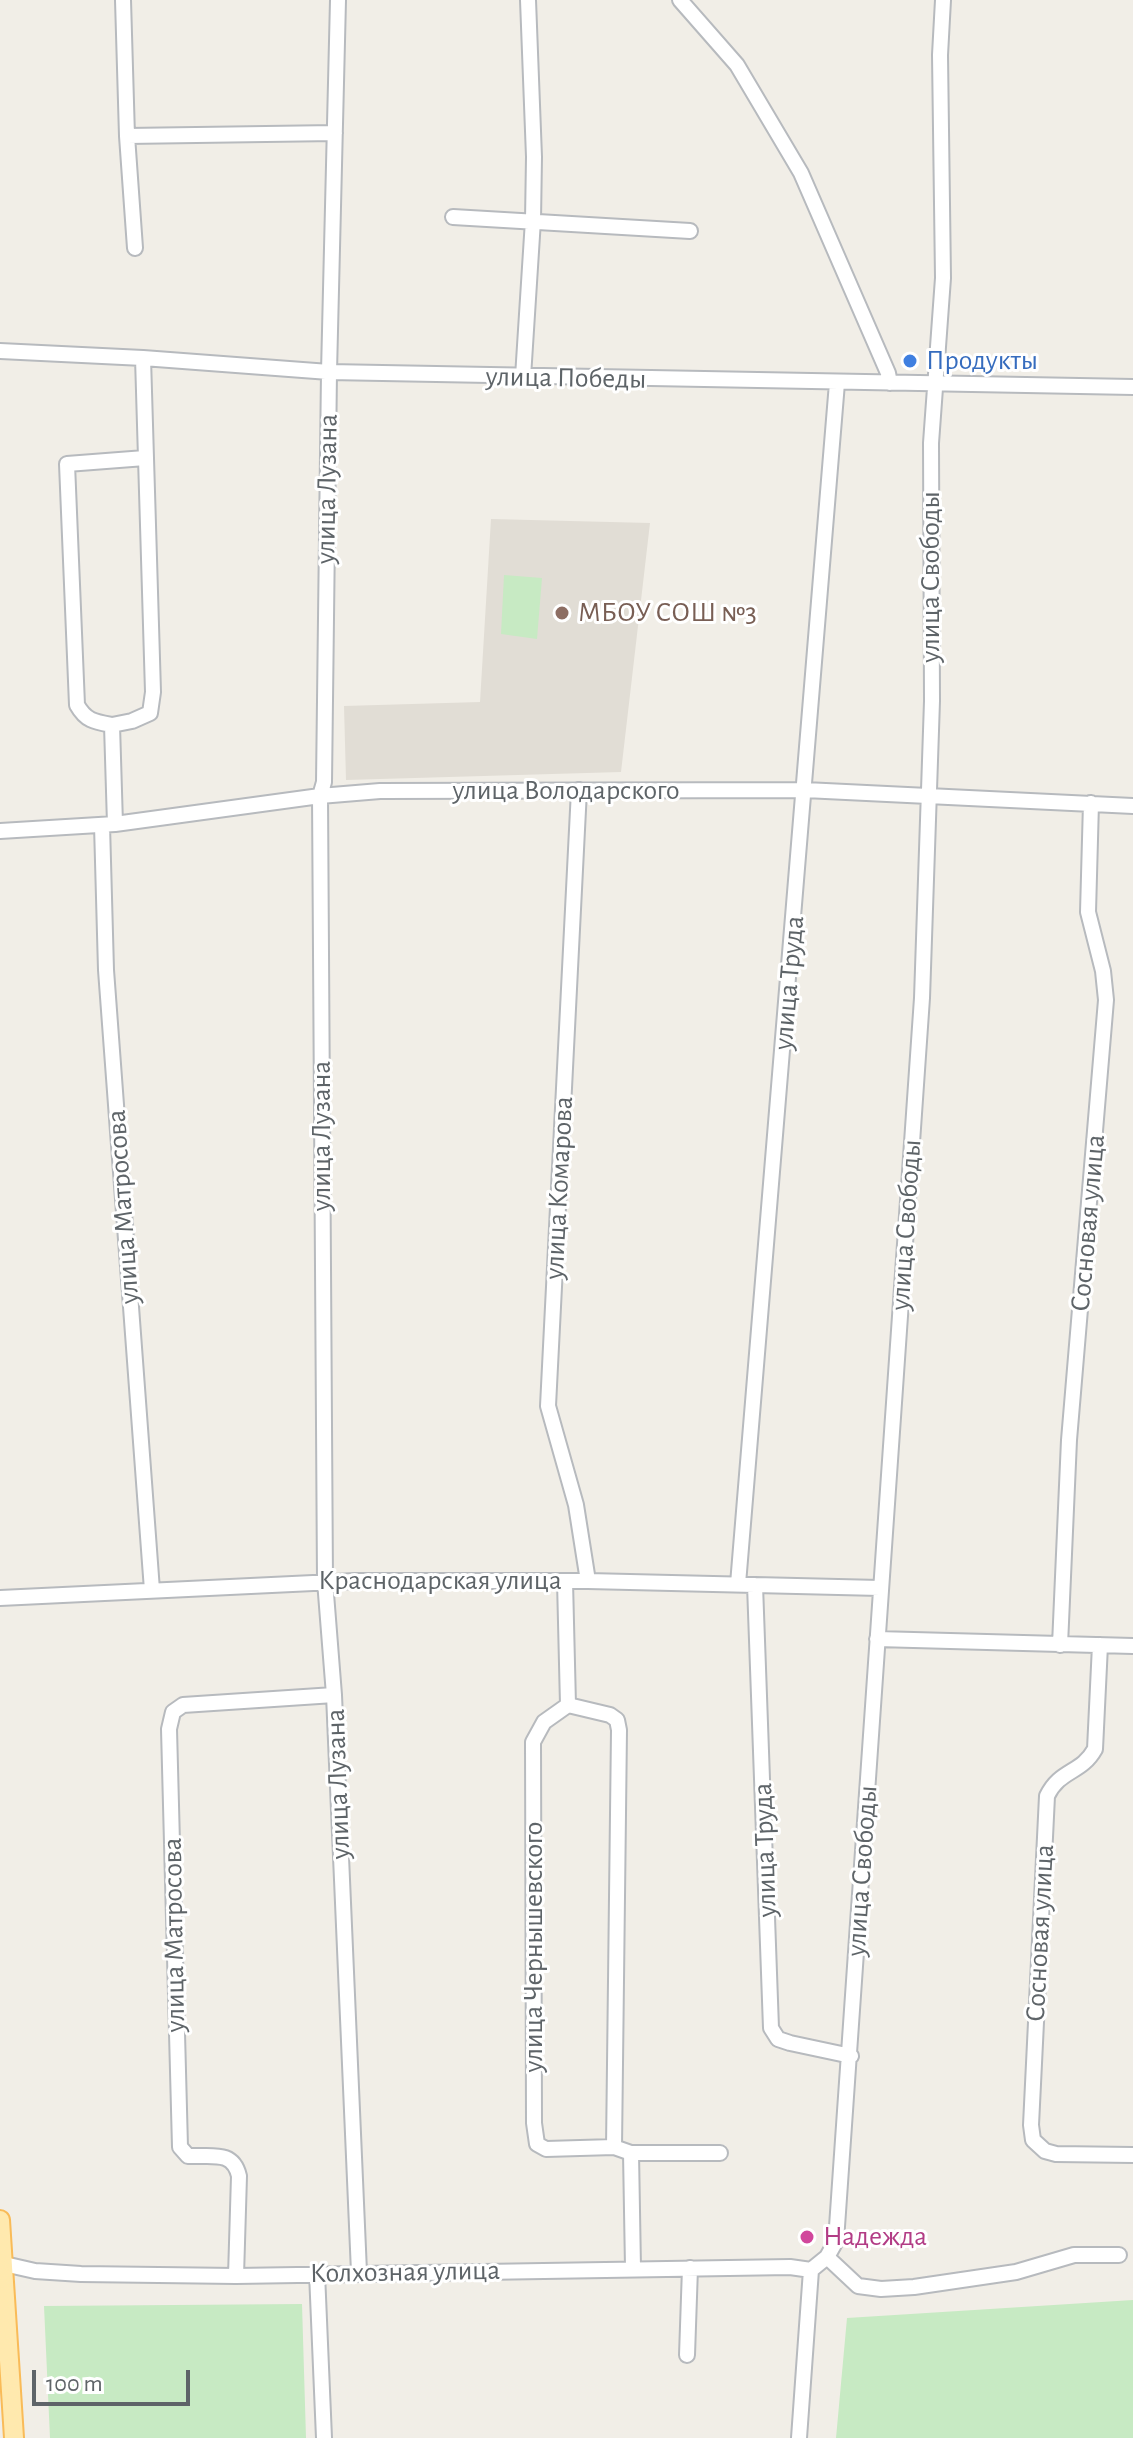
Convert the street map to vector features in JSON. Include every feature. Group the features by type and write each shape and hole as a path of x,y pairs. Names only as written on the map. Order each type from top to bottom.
{"main road":[{"path":"0,2220 14,2438"}],"street":[{"path":"123,0 127,136 135,248"},
{"name":"улица Лузана","path":"338,0 324,782 320,796 325,1581 334,1695 359,2272"},
{"path":"523,377 534,157 528,0"},
{"path":"680,0 737,65 801,173 890,383"},
{"name":"улица Свободы","path":"827,2257 836,2241 851,2056 880,1588 922,998 931,797 931,443 943,278 940,55 943,0"},
{"path":"127,136 335,133"},
{"path":"453,217 690,231"},
{"name":"улица Победы","path":"0,351 329,372 1133,387"},
{"path":"143,358 153,692 150,713 112,725 84,717 77,705 67,464 145,458"},
{"name":"улица Труда","path":"738,1584 837,383"},
{"name":"улица Матросова","path":"112,725 108,824 109,1016 152,1590"},
{"name":"улица Комарова","path":"579,790 548,1406 576,1505 588,1581"},
{"name":"улица Володарского","path":"0,831 108,824 380,791 805,790 1133,806"},
{"name":"Сосновая улица","path":"1060,1645 1069,1440 1106,1000 1103,971 1088,912 1091,803"},
{"name":"Краснодарская улица","path":"0,1598 325,1581 588,1581 880,1588"},
{"path":"565,1581 568,1705 610,1715 617,1720 619,1730 614,2147"},
{"name":"улица Труда","path":"755,1585 771,2028 778,2039 851,2056"},
{"path":"877,1639 1133,1646"},
{"name":"Сосновая улица","path":"1100,1645 1095,1749 1087,1764 1053,1783 1047,1796 1031,2125 1033,2140 1045,2151 1056,2154 1133,2155"},
{"name":"улица Матросова","path":"236,2276 239,2176 236,2164 229,2158 188,2156 180,2147 169,1729 173,1712 183,1705 334,1695"},
{"name":"улица Чернышевского","path":"568,1705 544,1722 533,1742 534,2123 537,2144 546,2149 614,2147 631,2153 720,2153"},
{"path":"631,2153 633,2268"},
{"path":"799,2438 811,2270 827,2257 858,2286 881,2289 1024,2270 1074,2255 1119,2255"},
{"name":"Колхозная улица","path":"2,2264 35,2271 81,2274 236,2276 633,2268 790,2267 811,2270"},
{"path":"687,2355 690,2268"},
{"path":"317,2273 324,2438"}],"shaded area":[{"name":"МБОУ СОШ №3","path":"491,519 650,523 621,772 346,780 344,706 480,702"}],"green space":[{"path":"504,575 542,578 537,639 501,634"},
{"path":"1133,2300 1133,2438 836,2438 847,2318"},
{"path":"302,2304 306,2438 50,2438 44,2306"}],"place":[{"name":"Продукты","path":"910,361"},
{"name":"МБОУ СОШ №3","path":"562,613"},
{"name":"Надежда","path":"807,2237"}]}
